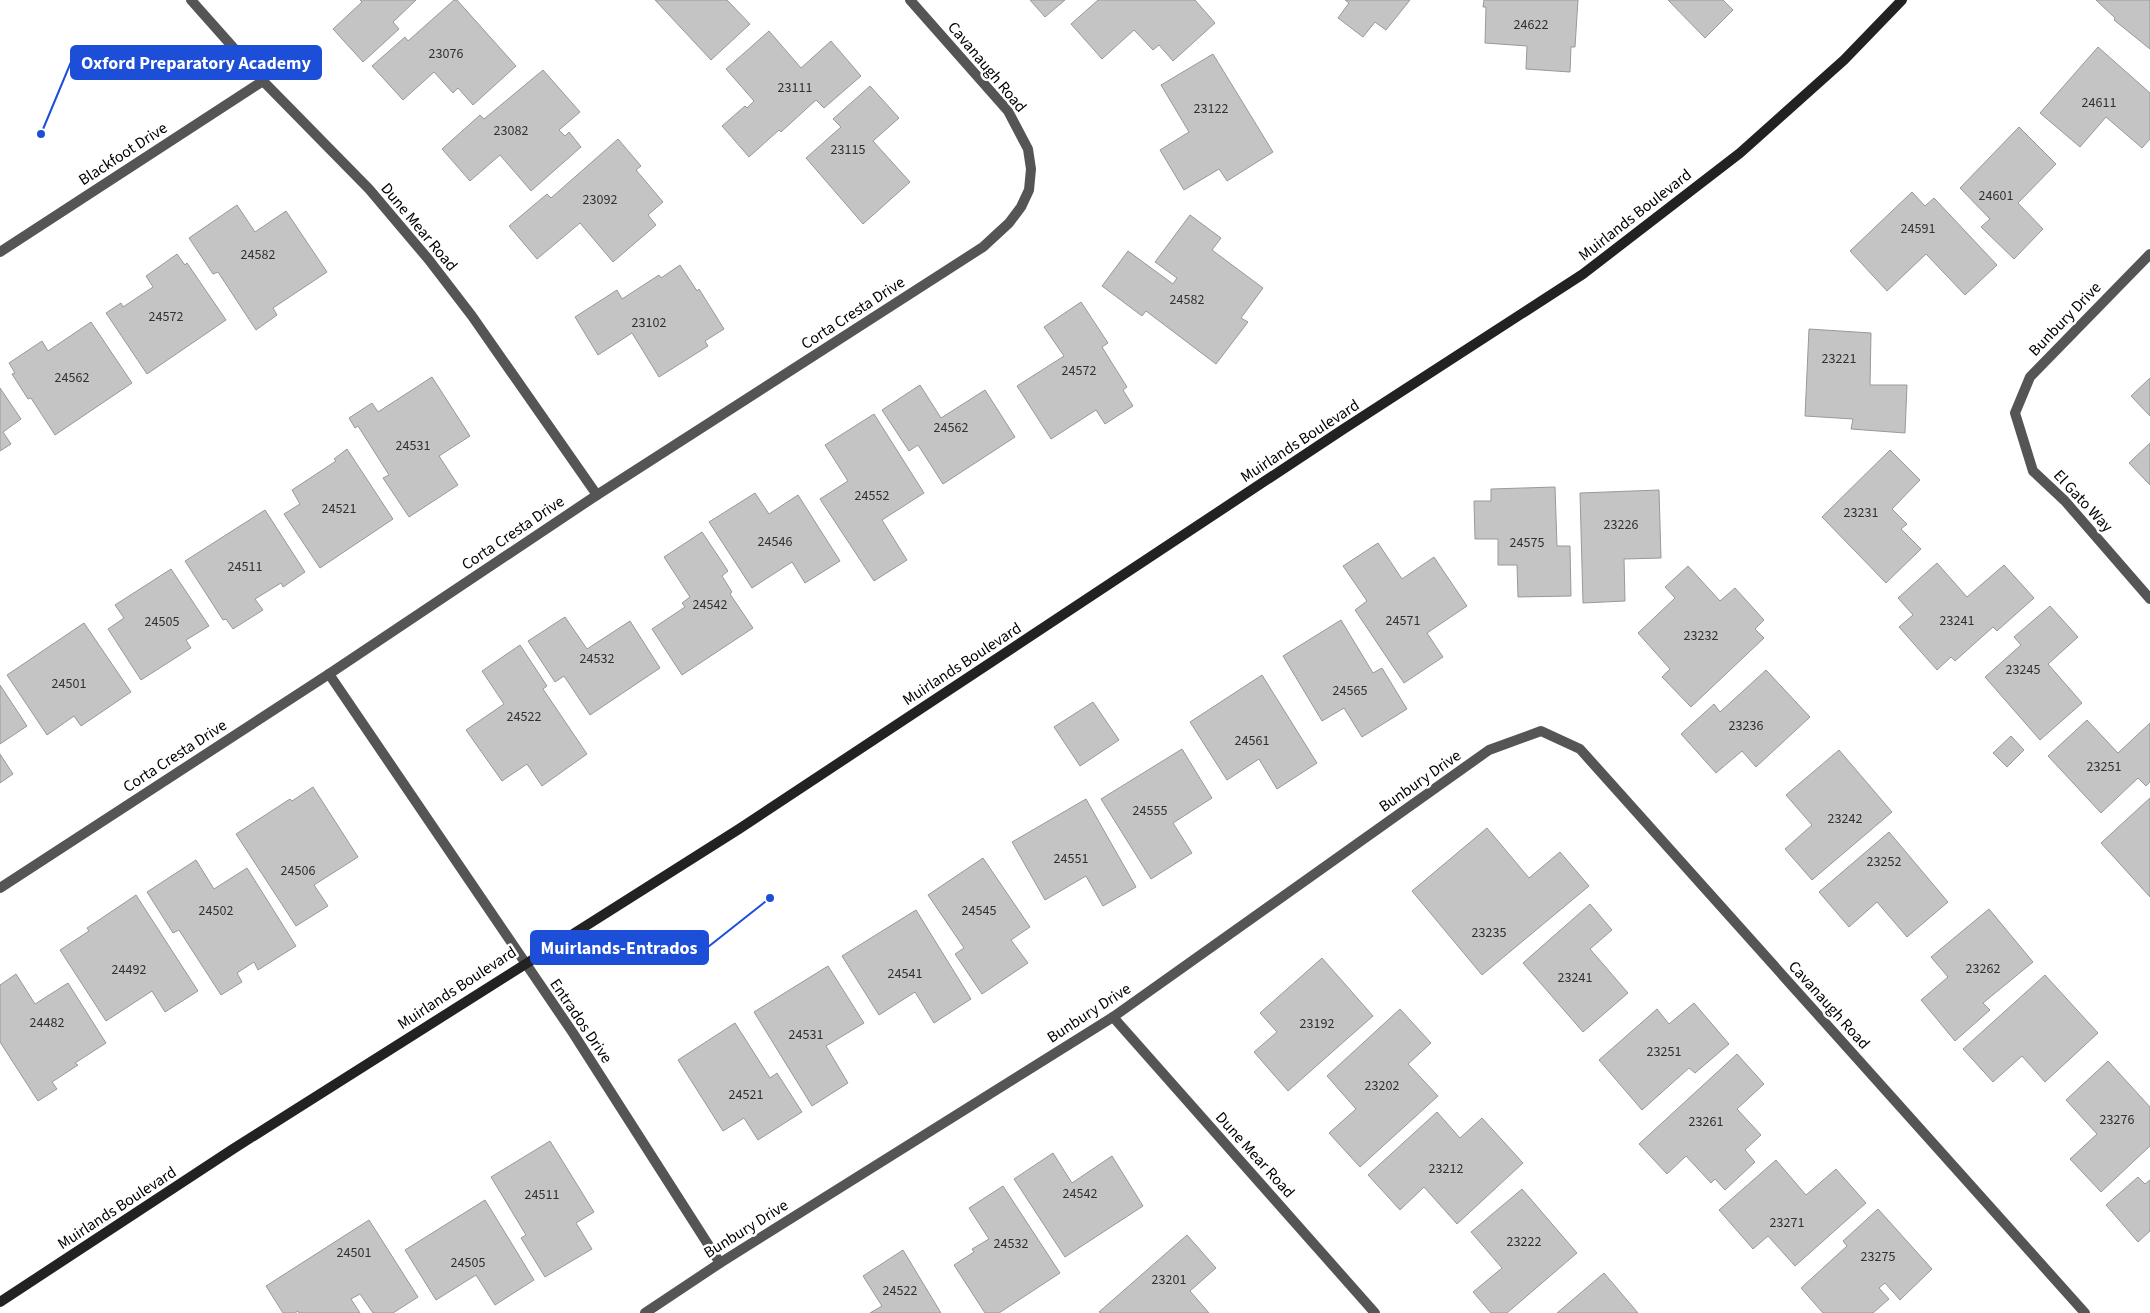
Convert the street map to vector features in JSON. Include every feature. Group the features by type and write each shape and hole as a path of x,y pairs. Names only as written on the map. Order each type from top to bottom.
{"main road":[{"name":"Muirlands Boulevard","path":"0,1302 233,1149 524,963 739,829 1583,274 1740,153 1844,60 1902,0"}],"street":[{"name":"Dune Mear Road","path":"191,0 263,81 370,189 429,260 472,316 597,495"},
{"name":"Cavanaugh Road","path":"910,0 1008,111 1028,149 1031,169 1029,190"},
{"name":"Blackfoot Drive","path":"0,252 263,81"},
{"name":"Corta Cresta Drive","path":"0,888 329,674 597,495 983,247 1009,224 1021,207 1029,190"},
{"name":"Bunbury Drive","path":"2015,413 2030,377 2150,254"},
{"name":"El Gato Way","path":"2015,413 2033,471 2065,501 2150,599"},
{"name":"Entrados Drive","path":"329,674 573,1033 720,1263"},
{"name":"Cavanaugh Road","path":"1541,730 1580,750 2085,1313"},
{"name":"Bunbury Drive","path":"645,1313 720,1263 1113,1017 1489,750 1541,730"},
{"name":"Dune Mear Road","path":"1113,1017 1375,1313"}],"building":[{"path":"360,0 416,0 393,22 399,29 363,62 333,29 362,2"},
{"path":"454,0 457,0 516,66 473,105 458,88 453,93 434,72 403,100 372,66 405,37 408,41"},
{"path":"655,0 727,0 750,24 711,60"},
{"path":"1030,0 1065,0 1045,17"},
{"path":"1098,0 1195,0 1215,23 1173,61 1159,45 1153,50 1134,30 1102,59 1071,24"},
{"path":"1345,0 1410,0 1386,30 1375,22 1363,37 1338,18 1349,3"},
{"path":"1484,0 1578,0 1575,47 1571,47 1570,72 1526,69 1527,46 1485,43 1486,7 1483,7"},
{"path":"1668,0 1723,0 1733,10 1705,38"},
{"path":"2096,0 2150,0 2150,49 2114,20 2115,18"},
{"path":"769,31 801,68 831,41 861,76 824,108 816,100 781,132 779,130 749,157 722,126 745,106 747,108 754,101 726,69"},
{"path":"2098,47 2150,93 2150,139 2142,148 2106,117 2080,147 2040,113"},
{"path":"1213,54 1273,152 1227,181 1219,169 1184,190 1160,150 1189,132 1161,85"},
{"path":"543,70 580,112 559,130 565,136 569,132 581,147 531,191 500,155 470,181 442,149 480,115 484,119"},
{"path":"870,86 899,118 873,141 910,182 863,224 806,158 841,127 833,119"},
{"path":"2019,127 2056,164 2018,203 2043,229 2014,259 1981,227 1990,219 1960,188"},
{"path":"618,139 641,166 636,170 663,202 648,215 656,225 613,262 580,223 537,259 509,226 547,194 551,198"},
{"path":"1912,192 1925,206 1934,198 1997,265 1965,295 1926,254 1887,291 1850,251"},
{"path":"237,205 255,232 286,211 327,272 273,308 277,315 256,330 218,272 213,274 189,238"},
{"path":"1190,215 1221,238 1212,250 1263,288 1241,318 1248,322 1216,364 1146,311 1142,316 1102,286 1128,251 1173,284 1177,278 1155,262"},
{"path":"177,254 185,265 187,263 226,320 147,374 106,313 121,303 123,307 153,287 146,276"},
{"path":"680,265 697,291 699,289 724,329 705,341 708,346 659,377 632,333 598,355 575,317 617,290 622,299 659,275 661,278"},
{"path":"1081,302 1108,343 1102,347 1127,387 1123,390 1133,406 1105,424 1096,410 1051,439 1017,386 1064,356 1044,327"},
{"path":"91,322 132,383 55,435 31,398 28,399 12,374 15,373 9,363 42,341 48,351"},
{"path":"1809,329 1871,333 1870,385 1907,385 1905,433 1851,429 1853,419 1805,416"},
{"path":"432,377 470,436 439,456 458,485 409,517 383,478 389,475 358,426 355,428 349,418 372,403 378,412"},
{"path":"2150,378 2150,416 2131,396"},
{"path":"920,385 941,418 985,390 1015,437 943,484 918,445 909,451 882,410"},
{"path":"0,388 21,419 3,432 11,444 0,451"},
{"path":"874,414 924,493 882,520 907,560 874,581 820,499 848,481 825,445"},
{"path":"2150,443 2150,485 2129,463"},
{"path":"347,449 393,519 320,568 284,514 300,504 292,490 336,461 334,459"},
{"path":"1890,450 1920,480 1892,509 1907,524 1901,529 1921,549 1886,583 1822,517"},
{"path":"1555,487 1557,546 1570,546 1571,596 1518,597 1517,565 1498,565 1498,539 1475,539 1474,501 1491,501 1491,489"},
{"path":"1659,490 1661,558 1624,559 1625,601 1583,603 1580,493"},
{"path":"755,493 769,514 798,495 840,561 805,583 792,562 752,588 709,522"},
{"path":"265,510 305,572 283,587 281,583 255,599 263,610 233,629 226,619 223,620 185,561"},
{"path":"702,532 728,571 722,576 732,592 730,594 753,628 682,675 652,629 685,607 682,603 690,597 664,557"},
{"path":"1378,543 1402,579 1434,557 1467,606 1427,633 1443,657 1404,683 1355,610 1367,601 1343,566"},
{"path":"1937,563 1967,597 2004,565 2034,598 1997,631 1993,627 1955,661 1951,657 1937,670 1899,627 1913,615 1898,598"},
{"path":"1688,566 1720,601 1735,588 1764,620 1755,629 1764,638 1691,707 1662,677 1670,669 1638,633 1675,598 1665,587"},
{"path":"171,569 209,626 186,640 191,648 141,680 108,629 124,618 115,605"},
{"path":"2050,606 2078,637 2048,664 2082,703 2040,740 1985,677 2021,645 2014,637"},
{"path":"565,617 587,649 630,621 660,668 590,715 564,676 555,682 528,641"},
{"path":"1341,620 1373,673 1382,668 1407,709 1362,737 1344,708 1322,721 1283,656"},
{"path":"84,623 131,692 81,726 74,716 47,735 7,675"},
{"path":"520,645 547,686 543,689 587,754 542,786 527,764 502,781 466,730 504,704 482,671"},
{"path":"1766,670 1810,717 1756,767 1742,751 1716,773 1681,734 1714,704 1720,712"},
{"path":"1262,675 1317,763 1277,789 1259,759 1227,780 1190,722"},
{"path":"0,685 27,726 0,744"},
{"path":"1093,702 1119,740 1080,766 1054,727"},
{"path":"2087,720 2118,753 2150,723 2150,782 2146,786 2138,778 2101,813 2048,756"},
{"path":"2011,736 2024,750 2007,767 1993,753"},
{"path":"1182,749 1212,798 1173,823 1192,853 1151,879 1101,799"},
{"path":"1839,750 1892,812 1812,880 1785,849 1812,825 1786,795"},
{"path":"0,754 13,774 0,783"},
{"path":"313,787 358,857 314,885 328,906 296,926 236,834 290,799 292,801"},
{"path":"2150,798 2150,897 2101,843"},
{"path":"1086,799 1136,887 1103,906 1086,876 1045,900 1012,842"},
{"path":"1487,828 1529,878 1560,852 1589,886 1482,975 1412,891"},
{"path":"1889,832 1948,902 1907,937 1877,902 1849,927 1819,892"},
{"path":"983,858 1030,927 1011,940 1028,963 982,994 955,954 964,948 928,895"},
{"path":"196,860 214,889 247,868 296,946 258,970 254,962 237,973 242,982 221,995 179,930 173,933 147,892"},
{"path":"136,895 198,991 165,1012 152,991 106,1021 60,950 89,931 87,928"},
{"path":"1590,904 1612,930 1590,949 1628,993 1583,1032 1523,963"},
{"path":"1989,909 2033,962 1983,1003 1990,1010 1955,1041 1921,1000 1948,977 1931,957"},
{"path":"916,910 971,999 934,1023 915,992 879,1015 842,956"},
{"path":"1322,958 1373,1016 1288,1091 1254,1052 1277,1032 1260,1013"},
{"path":"828,966 864,1023 826,1046 848,1083 812,1106 754,1012"},
{"path":"16,974 35,1004 68,983 106,1043 75,1063 78,1065 52,1082 57,1089 38,1101 0,1042 0,985"},
{"path":"2045,975 2098,1033 2045,1082 2022,1056 1993,1082 1963,1049"},
{"path":"1694,1003 1729,1044 1695,1073 1689,1068 1642,1110 1599,1060 1657,1009 1669,1024"},
{"path":"1400,1009 1431,1043 1408,1064 1438,1096 1360,1167 1329,1133 1356,1109 1327,1076"},
{"path":"735,1023 770,1078 777,1073 802,1112 758,1140 744,1118 723,1131 678,1060"},
{"path":"1737,1054 1764,1084 1737,1109 1761,1135 1745,1150 1755,1162 1725,1190 1715,1179 1711,1183 1686,1156 1667,1174 1639,1144"},
{"path":"2108,1061 2150,1107 2150,1146 2101,1192 2070,1159 2097,1134 2066,1100"},
{"path":"1437,1112 1460,1138 1482,1118 1523,1163 1457,1224 1424,1187 1400,1210 1368,1175"},
{"path":"550,1141 594,1212 576,1223 592,1249 545,1277 521,1238 526,1235 491,1177"},
{"path":"1053,1153 1072,1183 1112,1156 1143,1206 1065,1257 1014,1179"},
{"path":"1776,1160 1806,1195 1836,1169 1866,1203 1795,1266 1768,1236 1753,1249 1719,1210"},
{"path":"2138,1177 2145,1184 2150,1180 2150,1231 2138,1242 2106,1205"},
{"path":"1003,1186 1060,1273 999,1313 985,1313 954,1265 974,1252 972,1249 989,1239 969,1208"},
{"path":"1522,1189 1577,1253 1507,1313 1491,1313 1473,1292 1502,1268 1471,1232"},
{"path":"485,1200 534,1280 495,1305 476,1275 436,1300 405,1250"},
{"path":"1878,1209 1932,1269 1900,1300 1885,1283 1879,1288 1889,1299 1873,1313 1823,1313 1801,1288 1847,1246 1843,1241"},
{"path":"369,1220 418,1297 393,1313 373,1313 360,1294 351,1299 360,1313 299,1313 298,1311 295,1313 283,1313 266,1286"},
{"path":"1187,1235 1216,1268 1190,1291 1209,1313 1099,1312"},
{"path":"903,1250 941,1313 870,1313 882,1306 863,1276"},
{"path":"1604,1273 1638,1313 1557,1313"}],"place":[{"name":"Oxford Preparatory Academy","path":"41,134"},
{"name":"Muirlands-Entrados","path":"770,898"}]}
